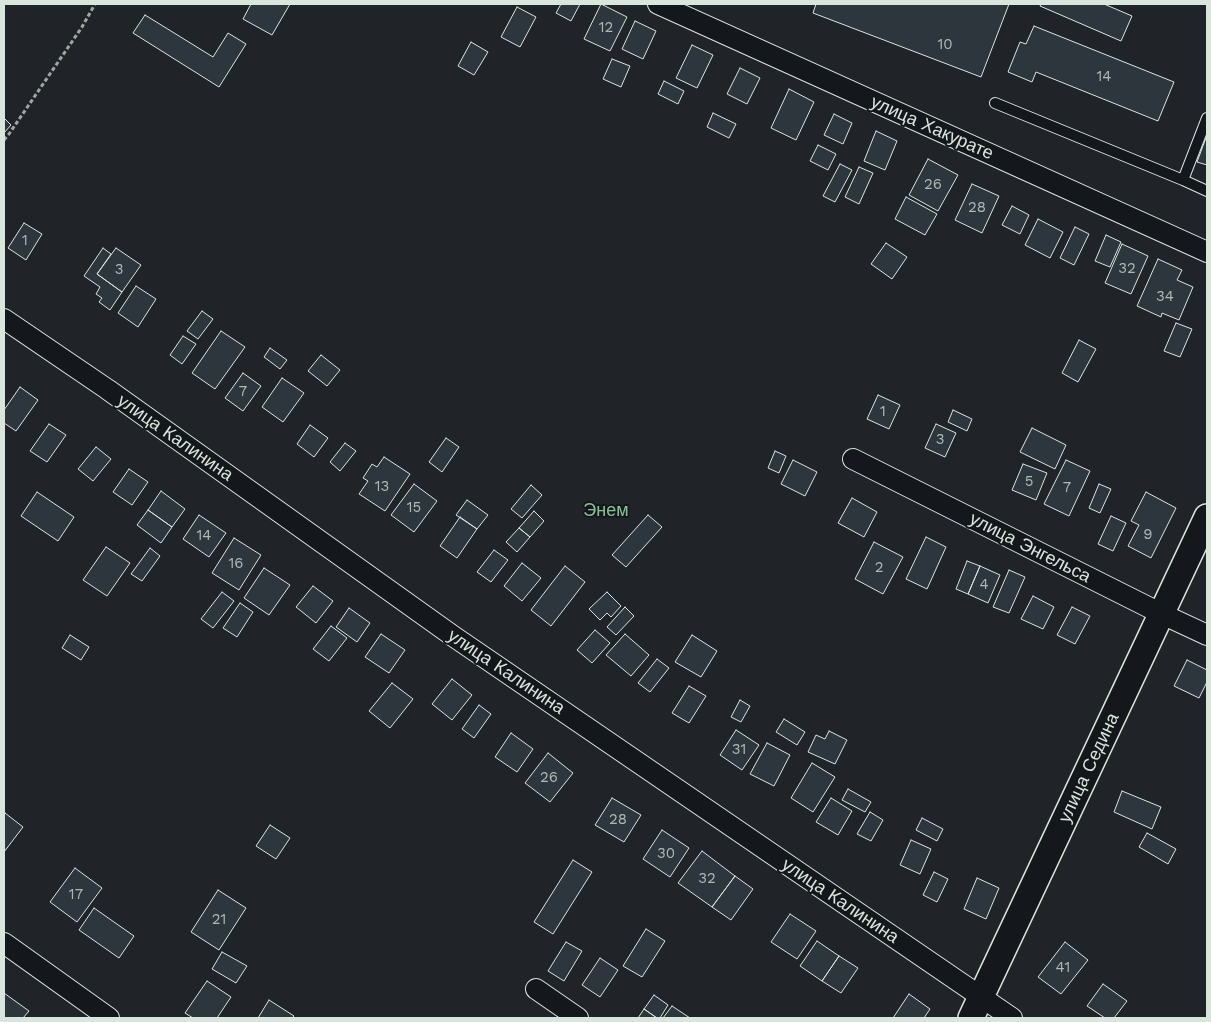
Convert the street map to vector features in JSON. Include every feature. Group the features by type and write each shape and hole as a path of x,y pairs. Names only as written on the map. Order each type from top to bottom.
{"street":[{"name":"улица Хакурате","path":"658,4 1207,252"},
{"name":"улица Калинина","path":"4,320 107,389 976,1007 1012,1018"},
{"name":"улица Энгельса","path":"853,459 1207,635"},
{"name":"улица Седина","path":"976,1007 1207,517"},
{"path":"4,943 109,1018"},
{"path":"536,989 578,1018"}],"lane":[{"path":"995,103 1207,191"},
{"path":"1183,180 1207,118"}],"path":[{"path":"4,140 82,27 95,4"}],"green space":[{"name":"Энем","path":"4,4 1207,4 1207,1018 4,1018"}],"building":[{"path":"251,4 290,4 272,35 243,19"},
{"path":"561,4 580,4 571,21 556,13"},
{"path":"601,4 627,17 610,51 584,39"},
{"path":"816,4 1009,4 981,77 813,13"},
{"path":"1041,4 1104,4 1132,16 1121,41 1040,6"},
{"path":"517,7 536,17 520,47 501,37"},
{"path":"145,15 213,57 228,33 246,44 219,87 133,33"},
{"path":"635,21 656,31 643,59 622,49"},
{"path":"1034,26 1174,82 1158,121 1036,72 1032,82 1008,72 1020,42 1026,44"},
{"path":"471,42 488,52 474,75 458,66"},
{"path":"692,45 713,55 697,88 676,78"},
{"path":"612,59 630,66 621,87 603,79"},
{"path":"740,68 760,78 747,104 727,94"},
{"path":"664,81 684,91 678,104 658,94"},
{"path":"789,89 814,102 796,140 771,128"},
{"path":"713,113 736,124 729,138 707,127"},
{"path":"834,114 852,123 843,144 824,135"},
{"path":"4,118 11,125 4,133"},
{"path":"876,131 897,141 885,170 864,161"},
{"path":"1207,135 1207,165 1197,162"},
{"path":"818,145 836,154 828,170 810,161"},
{"path":"928,159 958,175 938,211 909,195"},
{"path":"840,164 852,170 835,202 823,196"},
{"path":"859,167 873,173 859,204 845,197"},
{"path":"972,184 999,196 982,233 955,220"},
{"path":"906,197 937,214 925,235 895,219"},
{"path":"1012,206 1029,215 1020,234 1002,225"},
{"path":"1038,219 1063,232 1050,258 1025,245"},
{"path":"24,223 42,234 26,260 8,248"},
{"path":"1075,227 1089,234 1074,265 1060,258"},
{"path":"1106,235 1121,242 1110,267 1095,261"},
{"path":"886,243 907,257 892,279 871,264"},
{"path":"1122,244 1148,256 1131,294 1105,283"},
{"path":"103,248 111,254 97,274 122,292 110,310 99,302 102,298 96,294 100,287 84,276"},
{"path":"116,248 141,265 122,292 97,274"},
{"path":"1158,259 1182,270 1177,280 1193,287 1179,320 1162,313 1161,317 1137,306"},
{"path":"136,286 156,299 138,327 118,313"},
{"path":"202,311 213,319 198,339 187,331"},
{"path":"1176,323 1192,329 1180,357 1164,351"},
{"path":"221,331 245,347 215,389 192,373"},
{"path":"183,336 196,344 182,364 170,355"},
{"path":"1079,340 1096,349 1078,382 1062,373"},
{"path":"270,348 287,360 280,369 264,357"},
{"path":"321,355 340,370 327,386 308,371"},
{"path":"243,373 261,386 243,411 225,398"},
{"path":"282,378 304,393 283,422 262,407"},
{"path":"20,387 38,400 16,431 4,423 4,410"},
{"path":"878,395 900,405 889,429 867,419"},
{"path":"953,410 972,419 967,431 948,422"},
{"path":"49,424 66,435 47,462 30,451"},
{"path":"936,424 956,433 945,457 925,448"},
{"path":"310,425 328,438 314,457 297,444"},
{"path":"1032,428 1066,445 1055,469 1020,452"},
{"path":"446,438 459,447 442,472 429,462"},
{"path":"345,443 356,451 340,471 330,462"},
{"path":"96,447 111,459 93,481 78,469"},
{"path":"775,451 786,456 779,473 768,468"},
{"path":"384,457 410,474 385,511 359,494 368,481 363,478 372,464 377,467"},
{"path":"793,460 817,472 805,496 781,484"},
{"path":"1066,460 1090,471 1069,516 1044,504"},
{"path":"1023,464 1047,473 1036,500 1012,490"},
{"path":"129,469 148,482 132,505 113,492"},
{"path":"414,484 437,501 414,532 391,515"},
{"path":"1099,484 1111,489 1100,513 1089,508"},
{"path":"531,485 542,495 522,518 511,509"},
{"path":"161,491 185,509 172,527 148,510"},
{"path":"37,492 74,517 58,541 21,516"},
{"path":"1146,492 1176,508 1151,558 1128,546 1139,525 1131,521"},
{"path":"852,498 877,512 864,537 838,523"},
{"path":"467,500 488,515 477,529 456,515"},
{"path":"148,510 172,527 161,543 137,525"},
{"path":"534,511 544,521 530,537 519,528"},
{"path":"199,515 226,533 209,557 183,539"},
{"path":"648,515 662,527 626,567 612,555"},
{"path":"1111,516 1126,523 1113,551 1098,544"},
{"path":"460,517 477,529 457,558 440,546"},
{"path":"519,528 530,537 517,552 506,542"},
{"path":"926,537 946,547 927,589 906,579"},
{"path":"234,538 261,555 239,590 212,573"},
{"path":"874,542 903,557 883,594 855,579"},
{"path":"106,547 130,563 107,596 83,580"},
{"path":"150,548 160,556 142,581 131,574"},
{"path":"494,550 508,560 491,582 477,572"},
{"path":"967,561 980,566 968,594 956,589"},
{"path":"522,563 541,578 522,601 504,586"},
{"path":"565,566 585,582 551,626 531,610"},
{"path":"980,566 1000,575 988,603 968,594"},
{"path":"264,568 290,585 269,615 244,598"},
{"path":"1009,570 1025,577 1009,613 993,607"},
{"path":"313,586 333,601 316,623 296,607"},
{"path":"222,592 234,601 213,628 201,619"},
{"path":"607,592 621,606 611,617 607,613 600,620 589,609"},
{"path":"1033,596 1054,607 1043,629 1021,619"},
{"path":"240,603 253,612 237,637 223,628"},
{"path":"625,607 634,616 616,635 607,627"},
{"path":"1072,607 1090,616 1075,644 1057,635"},
{"path":"349,608 370,623 357,642 336,627"},
{"path":"331,626 347,638 329,661 313,649"},
{"path":"595,630 610,643 592,663 577,650"},
{"path":"381,634 405,650 389,673 365,657"},
{"path":"625,634 649,655 631,676 606,655"},
{"path":"70,635 89,647 81,660 62,648"},
{"path":"692,635 717,651 701,677 675,662"},
{"path":"657,659 669,668 650,692 638,683"},
{"path":"1187,660 1207,670 1207,682 1199,698 1174,686"},
{"path":"452,679 472,695 452,720 432,704"},
{"path":"392,683 413,699 390,728 369,711"},
{"path":"689,686 706,696 689,723 672,713"},
{"path":"740,700 750,706 741,722 731,717"},
{"path":"479,705 491,714 474,738 462,729"},
{"path":"784,719 805,732 797,745 776,732"},
{"path":"736,730 759,745 742,770 720,755"},
{"path":"829,731 847,740 835,764 808,752 816,735 825,739"},
{"path":"511,733 533,749 517,772 495,757"},
{"path":"767,743 790,755 774,786 750,774"},
{"path":"548,753 573,773 550,802 525,783"},
{"path":"812,763 835,777 813,812 791,798"},
{"path":"848,789 871,802 865,812 842,800"},
{"path":"1122,791 1161,807 1152,829 1114,812"},
{"path":"612,798 641,815 624,842 595,825"},
{"path":"831,798 852,811 838,835 816,822"},
{"path":"870,812 883,820 871,841 857,834"},
{"path":"5,813 23,827 4,852 4,815"},
{"path":"922,818 943,829 937,841 916,830"},
{"path":"270,825 290,838 276,859 256,846"},
{"path":"662,830 689,848 670,877 643,859"},
{"path":"1147,833 1176,849 1168,864 1139,847"},
{"path":"911,840 931,849 920,874 900,865"},
{"path":"702,851 735,876 712,907 678,883"},
{"path":"573,860 592,872 553,934 534,922"},
{"path":"75,868 102,888 77,922 50,902"},
{"path":"934,872 948,879 937,902 923,895"},
{"path":"735,876 753,889 731,920 712,907"},
{"path":"977,878 999,888 986,919 964,909"},
{"path":"218,890 246,908 219,950 191,932"},
{"path":"94,908 134,936 119,958 79,930"},
{"path":"790,914 816,931 797,959 771,942"},
{"path":"646,929 665,941 642,977 623,966"},
{"path":"817,941 839,956 822,981 800,966"},
{"path":"566,942 582,951 564,981 548,971"},
{"path":"1065,942 1088,960 1061,994 1038,977"},
{"path":"222,952 247,966 236,983 212,969"},
{"path":"839,956 858,968 841,993 822,981"},
{"path":"600,958 618,970 600,997 582,985"},
{"path":"207,981 231,997 217,1018 193,1018 185,1013"},
{"path":"1103,984 1127,1001 1114,1018 1105,1018 1087,1006"},
{"path":"4,993 29,1011 23,1018 4,1018"},
{"path":"909,994 930,1009 924,1018 893,1018"},
{"path":"654,995 668,1005 660,1018 644,1009"},
{"path":"269,1000 294,1016 292,1018 258,1018"},
{"path":"672,1006 690,1018 663,1018"},
{"path":"644,1009 657,1018 638,1018"}]}
